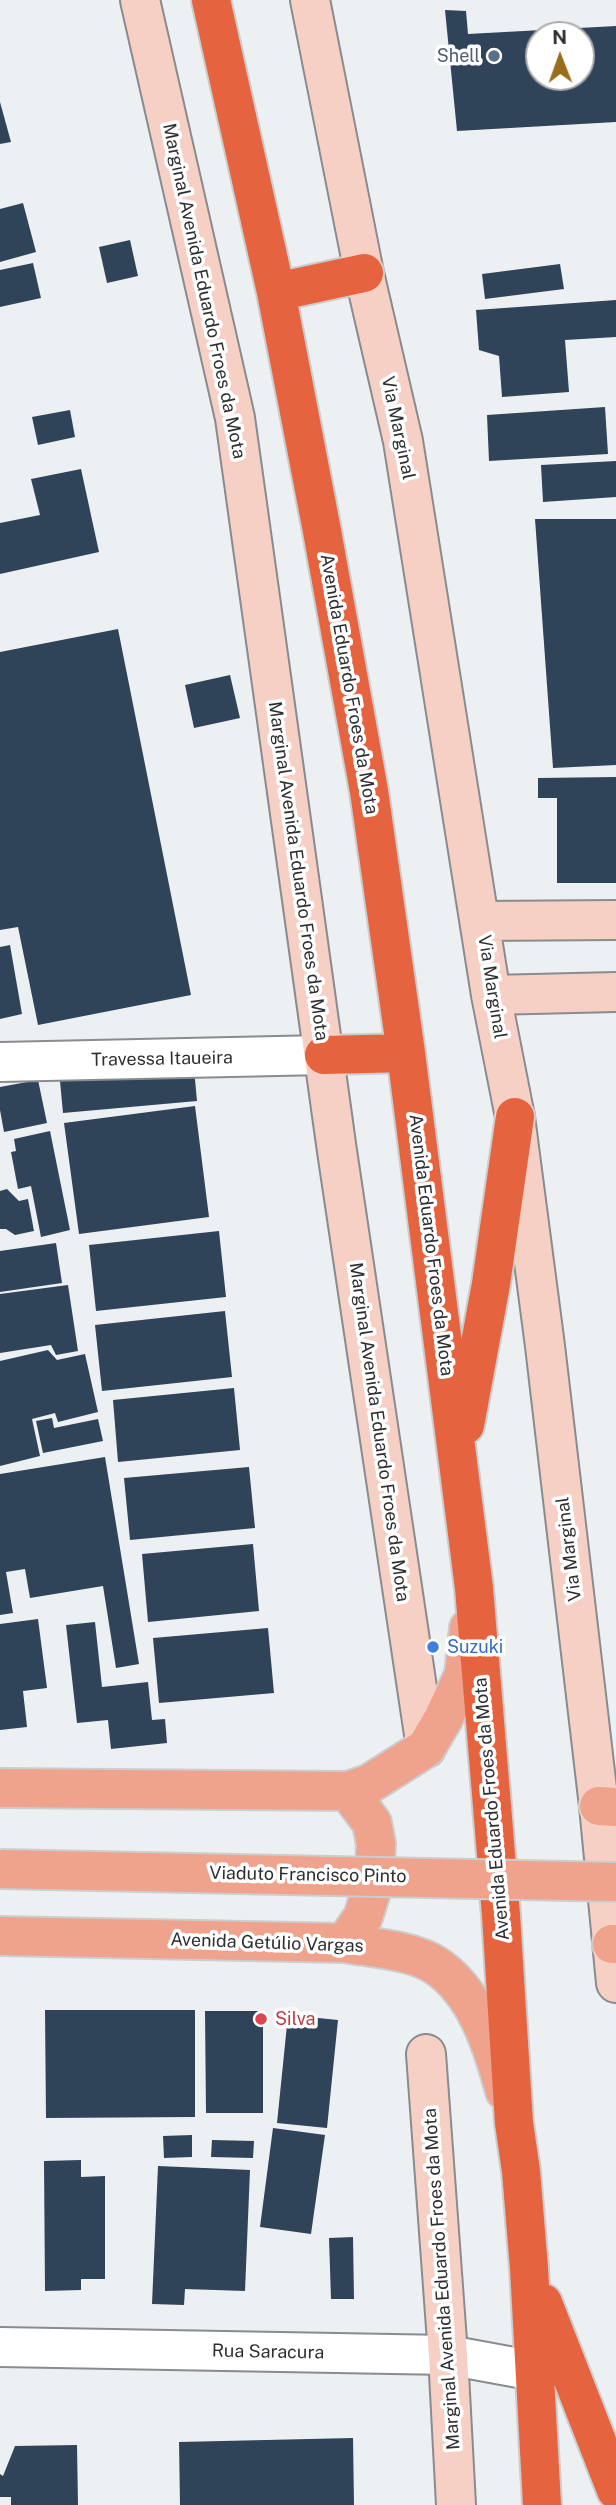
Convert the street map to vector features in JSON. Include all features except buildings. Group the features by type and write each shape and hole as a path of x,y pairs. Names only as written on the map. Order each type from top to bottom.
{"highway":[{"name":"Avenida Eduardo Froes da Mota","path":"211,0 276,292 322,531 369,791 406,1053 474,1588 501,1915 514,2123 529,2269 542,2505"},
{"path":"276,292 364,273"},
{"path":"324,1055 406,1053"},
{"path":"458,1461 491,1284 515,1117"},
{"path":"529,2269 616,2490"}],"main road":[{"path":"0,1788 348,1791 369,1784 426,1748 443,1720 464,1675 474,1588"},
{"path":"345,1943 363,1917 374,1882 376,1844 372,1823 348,1791"},
{"name":"Viaduto Francisco Pinto","path":"0,1869 616,1882"},
{"name":"Avenida Getúlio Vargas","path":"0,1936 345,1943 397,1952 433,1964 458,1983 494,2050 514,2123"}],"street":[{"name":"Marginal Avenida Eduardo Froes da Mota","path":"140,0 235,418 324,1055 426,1748"},
{"name":"Via Marginal","path":"310,0 364,273 403,441 491,995 515,1117 608,1807 616,1983"},
{"path":"481,921 616,920"},
{"path":"491,995 616,992"},
{"name":"Travessa Itaueira","path":"0,1062 324,1055"},
{"name":"Marginal Avenida Eduardo Froes da Mota","path":"426,2054 456,2505"},
{"name":"Rua Saracura","path":"0,2347 448,2356 535,2371"}],"place":[{"name":"Shell","path":"494,56"},
{"name":"Suzuki","path":"433,1647"},
{"name":"Silva","path":"261,2019"}]}
